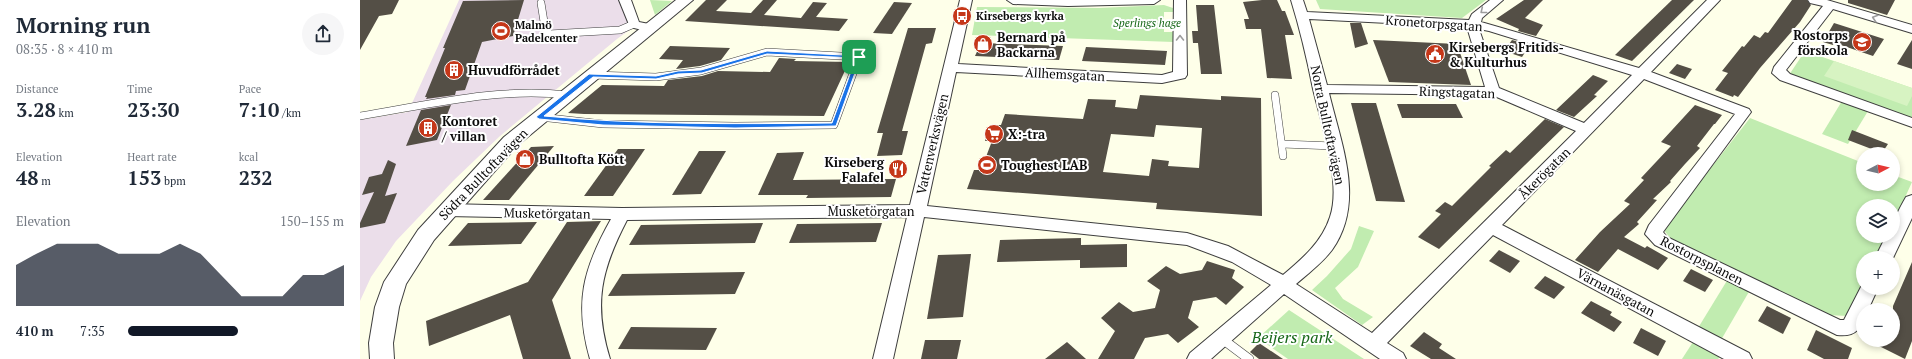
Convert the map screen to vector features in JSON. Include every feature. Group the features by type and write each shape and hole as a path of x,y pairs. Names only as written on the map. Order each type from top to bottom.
{"street":[{"path":"625,0 634,24 650,28"},
{"name":"Södra Bulltoftavägen","path":"382,359 381,343 387,307 395,282 426,235 447,210 511,141 685,0"},
{"name":"Vattenverksvägen","path":"883,359 966,0"},
{"path":"1013,0 1068,2 1154,0"},
{"name":"Allhemsgatan","path":"950,68 1162,79 1180,75 1180,0"},
{"path":"1493,91 1473,29 1473,24 1476,17 1496,0"},
{"name":"Åkerögatan","path":"1374,344 1714,0"},
{"path":"1814,0 1910,24"},
{"path":"1830,5 1779,70 1779,73 1785,77 1912,123"},
{"name":"Kronetorpsgatan","path":"1300,8 1473,24 1492,28 1641,73 1744,112"},
{"name":"Norra Bulltoftavägen","path":"1198,359 1303,268 1325,246 1339,217 1342,199 1340,171 1319,93 1300,8"},
{"name":"Ringstagatan","path":"1319,93 1493,91 1511,97 1587,130"},
{"name":"Rostorpsplanen","path":"1744,112 1655,229 1654,234 1668,244 1837,327 1847,328 1851,325 1866,295"},
{"path":"1887,251 1912,201"},
{"name":"Musketörgatan","path":"447,210 622,214 917,211 1187,239 1219,248 1283,284 1396,359"},
{"path":"600,359 593,335 591,304 595,275 604,247 622,214"},
{"name":"Värnanäsgatan","path":"1490,226 1742,359"}],"lane":[{"path":"542,3 545,28 549,34 620,30 634,24"},
{"path":"539,117 611,124 735,126 834,125 859,57 767,52 702,71 678,73 656,78 591,75"},
{"path":"360,116 498,94 540,92 567,95"},
{"path":"1274,95 1284,156"},
{"path":"1282,144 1334,146"},
{"path":"1221,338 1249,359"}],"shaded area":[{"path":"459,0 630,0 639,23 617,39 500,136 453,181 396,241 371,277 360,301 360,120 408,112"}],"green space":[{"path":"650,0 672,1 655,15"},
{"path":"1316,0 1486,0 1462,18 1320,9"},
{"name":"Sperlings hage","path":"1164,5 1173,8 1174,12 1164,12 1164,32 1175,32 1174,42 972,35 977,7 1099,8"},
{"path":"1805,51 1912,88 1912,119 1789,75"},
{"path":"1834,61 1912,88 1912,96 1907,106 1824,76"},
{"path":"1842,101 1868,111 1848,144 1822,134"},
{"path":"1750,118 1856,160 1856,191 1900,191 1900,178 1912,182 1900,209 1900,199 1856,199 1856,243 1884,243 1880,251 1856,251 1856,295 1858,295 1848,316 1827,315 1671,239 1663,229"},
{"path":"1359,226 1374,231 1358,267 1335,288 1343,299 1373,317 1362,325 1312,290 1327,276 1351,249"},
{"path":"1728,279 1750,290 1721,340 1698,328"},
{"name":"Beijers park","path":"1289,310 1364,359 1288,359 1258,338"},
{"path":"1693,342 1720,357 1718,359 1682,359"}],"building":[{"path":"360,0 399,0 392,14 379,16 360,50"},
{"path":"524,0 513,36 482,42 465,90 456,91 455,95 426,99 427,97 425,97 445,48 443,48 463,1"},
{"path":"706,0 727,0 716,11 751,13 763,0 777,0 764,15 801,18 813,2 827,3 816,17 848,19 839,31 685,21"},
{"path":"1277,0 1282,11 1285,11 1294,35 1285,35 1292,79 1267,78 1261,29 1246,29 1244,19 1249,19 1243,2"},
{"path":"1524,0 1543,0 1525,18 1543,25 1536,36 1518,31 1519,29 1496,19"},
{"path":"1672,0 1694,0 1632,61 1615,55"},
{"path":"1792,0 1807,0 1811,5 1800,22 1760,68 1738,97 1734,95 1733,97 1715,90 1728,73 1722,71 1742,46 1744,47 1754,35 1760,38 1765,32 1768,33"},
{"path":"1848,0 1895,0 1887,15 1848,3"},
{"path":"894,2 912,3 892,34 873,33"},
{"path":"1196,5 1214,5 1222,74 1201,74 1198,43 1193,43 1192,31 1198,31"},
{"path":"1350,23 1361,23 1368,44 1355,48"},
{"path":"1834,23 1884,39 1873,56 1835,43 1833,45 1823,42"},
{"path":"908,28 936,28 932,43 926,44 902,131 908,131 902,155 877,156 883,133 877,133"},
{"path":"1373,40 1457,44 1471,85 1389,82"},
{"path":"1512,40 1530,45 1522,57 1504,51"},
{"path":"1912,40 1912,69 1897,64"},
{"path":"981,43 1063,46 1059,60 975,56"},
{"path":"670,46 730,48 721,60 700,66 676,69 683,60 659,59"},
{"path":"1086,47 1167,51 1165,65 1082,61"},
{"path":"779,58 796,59 794,61 849,62 824,116 568,113 602,85 664,86 668,80 702,76 718,71 770,72"},
{"path":"1677,64 1692,69 1685,79 1669,73"},
{"path":"1593,75 1608,81 1594,95 1597,96 1574,117 1556,110"},
{"path":"1140,95 1221,100 1221,96 1261,98 1262,216 1156,209 1157,203 967,189 974,170 981,170 992,141 985,141 991,125 1001,125 1005,114 1083,119 1088,99 1116,100 1115,107 1137,109","holes":["1156,125 1202,128 1199,168 1168,166 1169,161 1152,159 1149,176 1103,172 1111,134 1154,137"]},
{"path":"1351,103 1376,103 1405,202 1376,201"},
{"path":"1397,104 1456,104 1463,118 1402,118"},
{"name":"Kontoret / villan","path":"451,105 437,140 406,146 421,110"},
{"path":"1695,105 1722,115 1697,146 1700,148 1670,181 1671,182 1653,199 1657,200 1637,222 1639,224 1624,237 1645,248 1647,246 1668,258 1658,270 1618,249 1598,272 1575,260 1600,232 1630,204 1624,201 1644,180 1641,178 1671,146 1661,142"},
{"path":"1545,119 1564,127 1439,249 1418,237 1441,214 1435,211 1445,202 1452,206 1506,150 1510,153"},
{"path":"1852,130 1888,144 1886,147 1866,147 1848,140"},
{"path":"554,146 509,200 483,200 531,147"},
{"path":"618,149 645,149 613,196 584,196"},
{"path":"699,151 726,151 701,194 672,195"},
{"path":"804,152 793,180 896,179 891,197 806,198 808,195 758,195 777,153"},
{"path":"388,160 396,164 385,196 397,193 385,223 360,228 360,223 374,192 362,195 369,177 382,174"},
{"path":"601,221 552,300 571,359 523,359 510,315 429,346 426,321 528,282 567,222"},
{"path":"537,222 521,244 448,246 468,223"},
{"path":"763,223 755,243 629,245 641,225"},
{"path":"882,223 876,242 789,243 797,224"},
{"path":"1081,238 1081,245 1127,244 1127,267 1080,268 1080,260 997,262 1000,240"},
{"path":"1499,250 1520,261 1510,273 1489,261"},
{"path":"971,254 963,317 927,319 938,255"},
{"path":"1207,261 1235,270 1232,278 1244,287 1226,305 1216,297 1193,301 1188,318 1199,327 1178,343 1168,334 1145,338 1134,359 1098,359 1115,331 1101,318 1119,302 1133,312 1155,308 1160,290 1147,281 1166,266 1180,274 1202,270"},
{"path":"1912,262 1912,341 1905,359 1881,347 1900,347 1900,303 1894,303 1898,295 1900,295 1900,290"},
{"path":"1691,269 1713,280 1705,292 1683,281"},
{"path":"745,272 735,294 608,296 622,274"},
{"path":"1545,276 1565,287 1554,299 1534,288"},
{"path":"1591,301 1612,312 1610,315 1622,322 1614,332 1581,313"},
{"path":"1767,306 1791,318 1783,334 1758,321"},
{"path":"631,327 717,328 706,350 618,349"},
{"path":"1641,328 1666,341 1658,356 1633,343"},
{"path":"1816,330 1852,348 1848,359 1824,359 1807,350"},
{"path":"1424,332 1442,344 1439,348 1456,359 1431,359 1410,346"},
{"path":"925,340 961,340 957,359 921,359"},
{"path":"1067,342 1086,359 1045,359"},
{"path":"1259,343 1283,359 1259,359 1250,352"}],"place":[{"name":"Kirsebergs kyrka","path":"962,16"},
{"name":"Malmö Padelcenter","path":"501,31"},
{"name":"Rostorps förskola","path":"1862,42"},
{"name":"Bernard på Backarna","path":"983,44"},
{"name":"Kirsebergs Fritids- & Kulturhus","path":"1435,54"},
{"name":"Huvudförrådet","path":"454,70"},
{"name":"Kontoret / villan","path":"428,128"},
{"name":"X:-tra","path":"994,134"},
{"name":"Bulltofta Kött","path":"525,159"},
{"name":"Toughest LAB","path":"987,165"},
{"name":"Kirseberg Falafel","path":"898,169"}],"route":[{"path":"767,52 859,57 834,125 735,126 603,124 539,117 591,75 656,78 678,73 702,71 728,65 748,57 767,52"}]}
